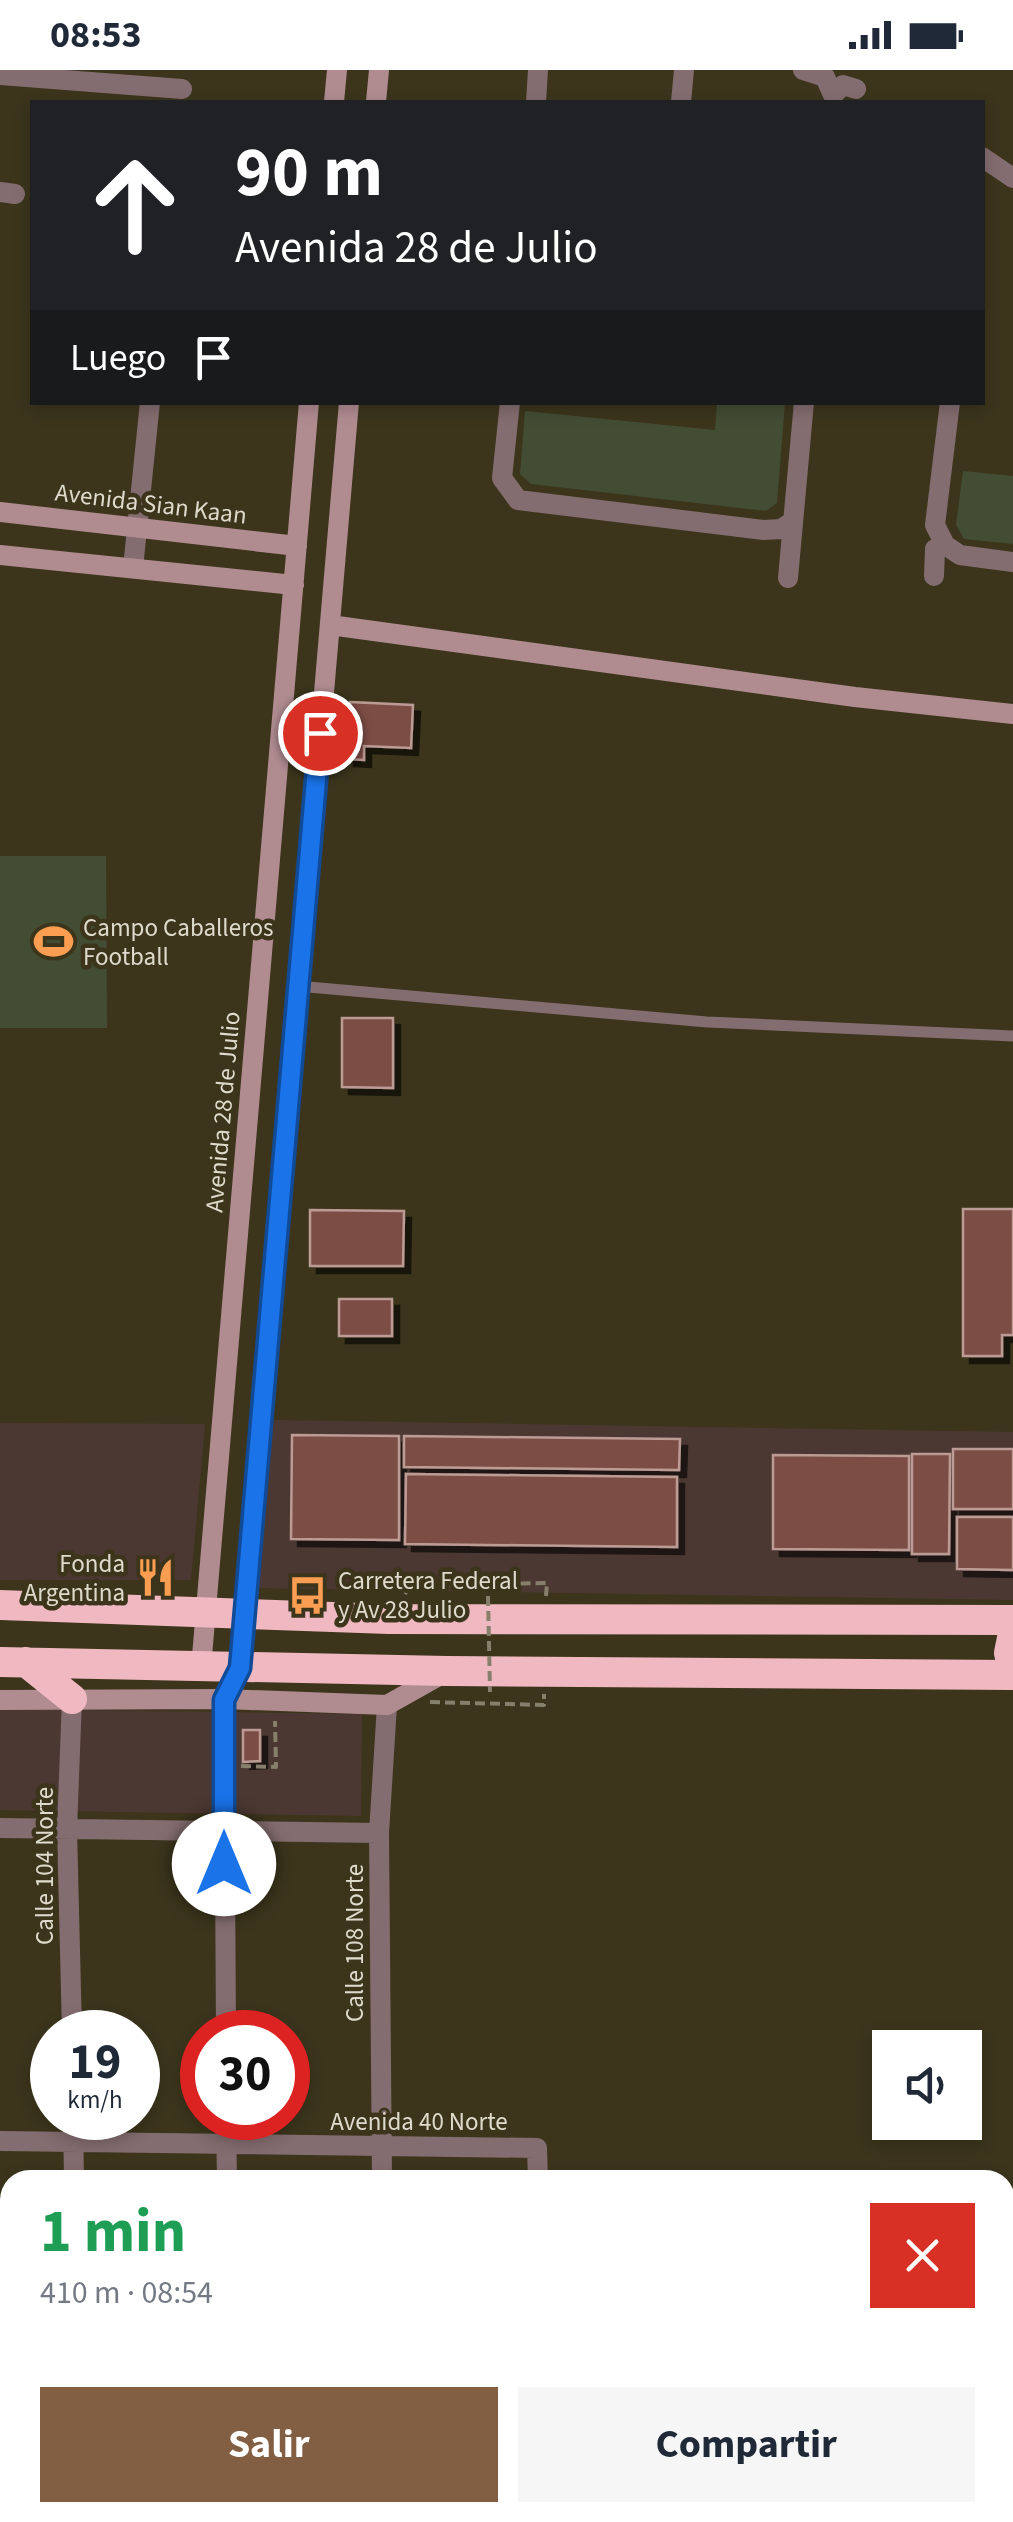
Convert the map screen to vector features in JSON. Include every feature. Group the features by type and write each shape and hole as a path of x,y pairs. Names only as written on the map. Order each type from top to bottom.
{"highway":[{"path":"0,1606 389,1619 1013,1620"},
{"path":"1013,1633 1009,1653 1013,1666"},
{"path":"13,1662 447,1672 1013,1676"},
{"path":"13,1662 72,1699"}],"main road":[{"path":"334,100 337,70"},
{"path":"376,100 379,70"},
{"name":"Avenida 28 de Julio","path":"201,1668 309,405"},
{"path":"240,1668 349,405"},
{"name":"Avenida Sian Kaan","path":"0,512 297,546"},
{"path":"0,555 294,585"},
{"path":"330,624 855,697 1013,714"},
{"path":"272,838 290,851 310,841"},
{"path":"0,1700 387,1705 447,1672"}],"street":[{"path":"536,100 538,70"},
{"path":"681,100 684,70"},
{"path":"803,70 824,77 832,99"},
{"path":"0,75 58,75 183,87"},
{"path":"832,99 843,85 856,89"},
{"path":"985,158 1011,171"},
{"path":"133,568 150,405"},
{"path":"510,405 502,478 518,500 764,530 780,529 792,520"},
{"path":"788,578 804,405"},
{"path":"950,405 936,525 945,545 960,555 1013,562"},
{"path":"934,576 936,549 945,545"},
{"path":"201,1668 224,1700"},
{"path":"226,2010 224,1700 240,1668"},
{"name":"Calle 104 Norte","path":"71,2010 67,1829 72,1699"},
{"name":"Calle 108 Norte","path":"382,2170 380,1832 387,1705"},
{"path":"0,1828 380,1832"},
{"path":"226,2140 226,2170"},
{"name":"Avenida 40 Norte","path":"0,2141 538,2148 538,2170"},
{"path":"74,2142 74,2170"}],"lane":[{"path":"297,986 707,1022 1013,1036"}],"path":[{"path":"389,1619 410,1586 547,1584 548,1596"},
{"path":"488,1596 490,1692"},
{"path":"411,1694 433,1704 544,1705 544,1693"},
{"path":"225,1766 276,1767 276,1701"}],"shaded area":[{"path":"274,1420 1013,1432 1013,1600 251,1588"},
{"path":"0,1423 205,1424 191,1580 0,1580"},
{"path":"0,1709 362,1714 361,1816 0,1810"}],"green space":[{"path":"717,405 785,405 777,503 766,511 531,484 520,474 525,411 715,430"},
{"path":"963,471 1013,476 1013,544 964,539 956,525"},
{"name":"Campo Caballeros Football","path":"0,856 106,856 107,1028 0,1028"}],"building":[{"path":"350,702 413,705 411,748 364,746 364,760 347,759"},
{"path":"342,1018 393,1018 393,1088 342,1087"},
{"path":"963,1209 1013,1209 1013,1335 1002,1335 1002,1356 963,1356"},
{"path":"310,1210 404,1211 403,1266 310,1266"},
{"path":"339,1299 392,1299 392,1336 339,1336"},
{"path":"292,1435 399,1436 399,1540 291,1539"},
{"path":"404,1436 680,1439 679,1470 404,1467"},
{"path":"953,1449 1013,1449 1013,1509 953,1509"},
{"path":"912,1454 950,1454 949,1554 912,1554"},
{"path":"773,1455 909,1456 909,1550 773,1549"},
{"path":"406,1474 677,1477 677,1547 405,1544"},
{"path":"957,1517 1013,1517 1013,1570 957,1569"},
{"path":"243,1730 260,1730 260,1761 243,1762"}],"place":[{"name":"Campo Caballeros Football","path":"53,942"},
{"name":"Fonda Argentina","path":"155,1578"},
{"name":"Carretera Federal y Av 28 Julio","path":"308,1595"}],"route":[{"path":"224,1864 224,1700 240,1668 320,733"}]}
